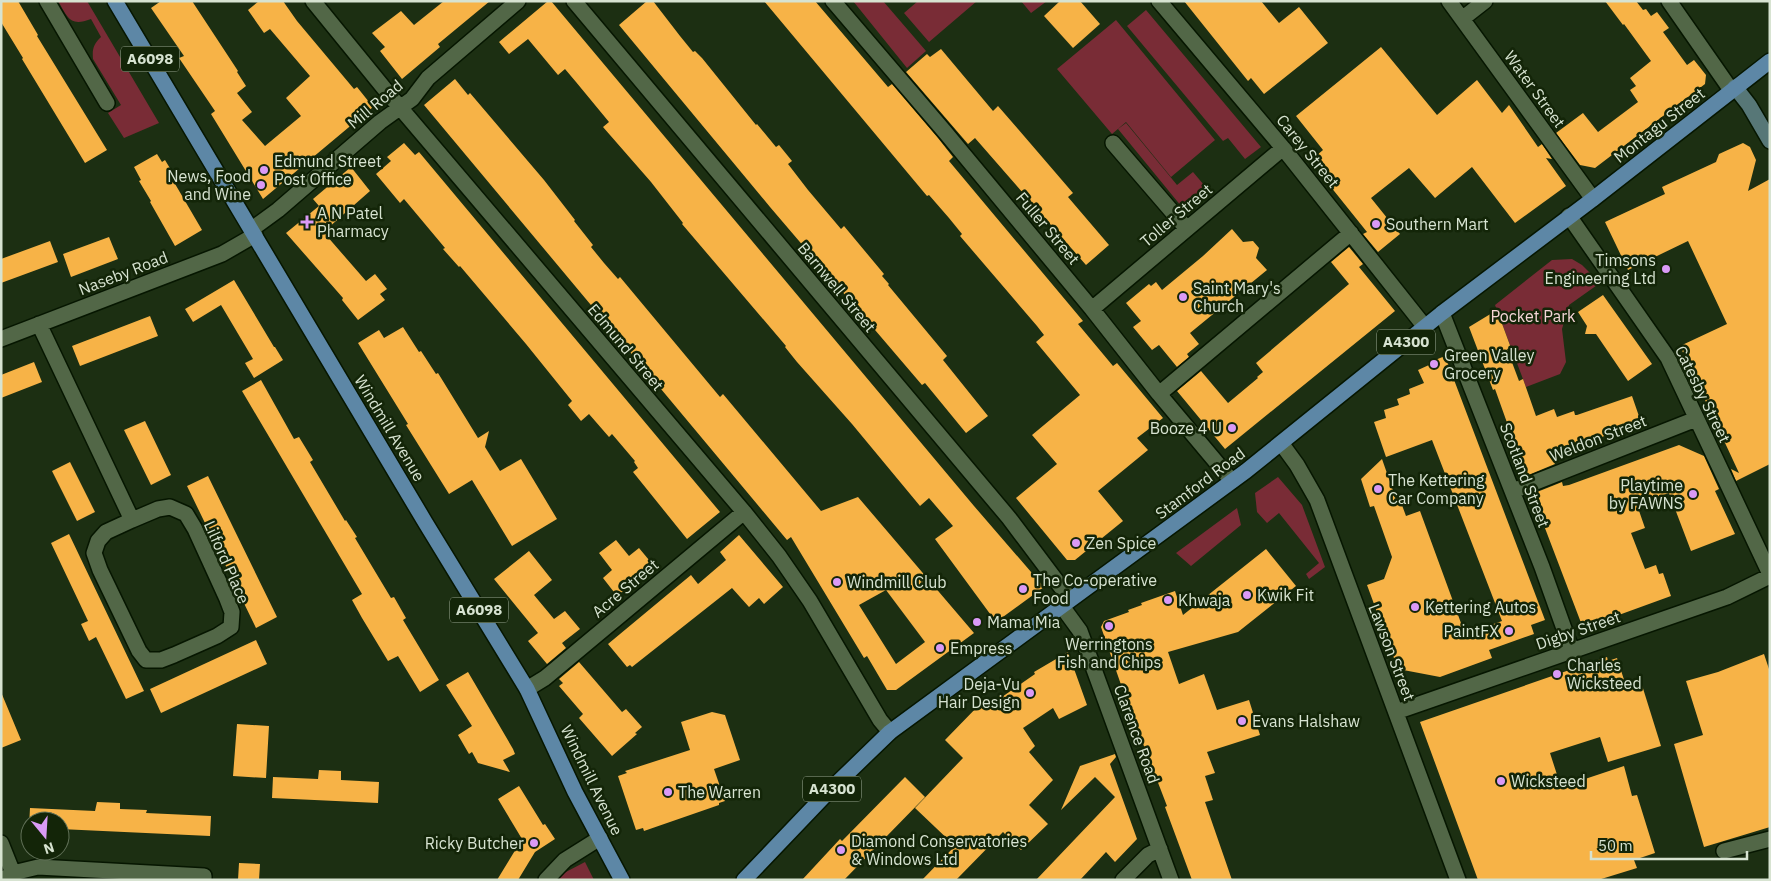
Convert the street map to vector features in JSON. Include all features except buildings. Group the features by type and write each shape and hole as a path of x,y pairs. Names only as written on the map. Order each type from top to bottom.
{"main road":[{"name":"Windmill Avenue","path":"115,1 425,522 527,689 575,792 622,880"},
{"name":"Montagu Street","path":"1569,216 1770,61"},
{"name":"Stamford Road","path":"744,880 828,792 890,732 1232,481 1442,313 1569,216"}],"street":[{"path":"47,1 108,103"},
{"name":"Edmund Street","path":"313,1 779,556 810,601 880,720 890,732"},
{"name":"Mill Road","path":"253,232 380,122 412,99 428,78 518,1"},
{"name":"Barnwell Street","path":"574,1 990,495 1066,602"},
{"name":"Fuller Street","path":"834,1 1092,309 1232,481"},
{"name":"Carey Street","path":"1159,1 1283,148 1425,327"},
{"name":"Water Street","path":"1449,1 1593,199"},
{"path":"1462,19 1485,1"},
{"path":"1668,1 1733,89 1749,104 1770,141"},
{"path":"1112,143 1187,229"},
{"name":"Toller Street","path":"1092,309 1283,148"},
{"name":"Catesby Street","path":"1569,216 1668,358 1770,575"},
{"name":"Naseby Road","path":"1,339 222,254 253,232"},
{"path":"1160,394 1351,233"},
{"name":"Scotland Street","path":"1442,313 1512,490 1572,651"},
{"path":"39,324 132,520"},
{"name":"Weldon Street","path":"1512,490 1696,419"},
{"name":"Lawson Street","path":"1281,442 1297,465 1316,500 1458,880"},
{"name":"Lilford Place","path":"170,507 186,514 195,529 227,598 232,612 230,627 217,636 162,660 146,660 138,651 94,553 98,541 106,532 132,520 158,509 170,507"},
{"name":"Acre Street","path":"527,689 545,678 744,512"},
{"name":"Digby Street","path":"1396,712 1727,597 1770,575"},
{"name":"Clarence Road","path":"1066,602 1080,631 1171,880"},
{"path":"546,880 565,860 600,838"},
{"path":"1724,852 1770,839"},
{"path":"1,843 8,877 38,867 204,876 204,880"},
{"path":"1123,880 1148,855 1160,849"}],"green space":[{"path":"58,1 87,1 159,123 124,138 108,113 121,105 93,59 94,46 101,37 91,19 78,22 70,19"},
{"path":"853,1 883,1 926,51 907,68"},
{"path":"918,1 977,1 929,42 904,13"},
{"path":"1021,1 1047,1 1031,13"},
{"path":"1146,10 1261,147 1245,159 1228,138 1223,141 1127,26"},
{"path":"1116,20 1215,140 1171,177 1126,122 1112,134 1057,69"},
{"path":"1126,123 1177,185 1193,172 1210,192 1186,212 1118,129"},
{"name":"Pocket Park","path":"1572,259 1582,265 1600,283 1569,305 1562,329 1566,362 1560,374 1526,387 1495,305 1552,260"},
{"path":"1278,477 1302,505 1325,567 1309,579 1306,574 1319,563 1279,513 1267,523 1257,512 1255,493"},
{"path":"1237,508 1241,525 1191,566 1176,553"},
{"path":"585,862 594,880 557,880 562,874"}],"place":[{"name":"Edmund Street Post Office","path":"264,170"},
{"name":"News, Food and Wine","path":"261,185"},
{"name":"A N Patel Pharmacy","path":"307,222"},
{"name":"Southern Mart","path":"1376,224"},
{"name":"Timsons Engineering Ltd","path":"1666,269"},
{"name":"Saint Mary's Church","path":"1183,297"},
{"name":"Green Valley Grocery","path":"1434,364"},
{"name":"Booze 4 U","path":"1232,428"},
{"name":"The Kettering Car Company","path":"1378,489"},
{"name":"Playtime by FAWNS","path":"1693,494"},
{"name":"Zen Spice","path":"1076,543"},
{"name":"Windmill Club","path":"837,582"},
{"name":"The Co-operative Food","path":"1023,589"},
{"name":"Kwik Fit","path":"1247,595"},
{"name":"Khwaja","path":"1168,600"},
{"name":"Kettering Autos","path":"1415,607"},
{"name":"Mama Mia","path":"977,622"},
{"name":"Werringtons Fish and Chips","path":"1109,626"},
{"name":"PaintFX","path":"1509,631"},
{"name":"Empress","path":"940,648"},
{"name":"Charles Wicksteed","path":"1557,674"},
{"name":"Deja-Vu Hair Design","path":"1030,693"},
{"name":"Evans Halshaw","path":"1242,721"},
{"name":"Wicksteed","path":"1501,781"},
{"name":"The Warren","path":"668,792"},
{"name":"Ricky Butcher","path":"534,843"},
{"name":"Diamond Conservatories & Windows Ltd","path":"841,850"}]}
